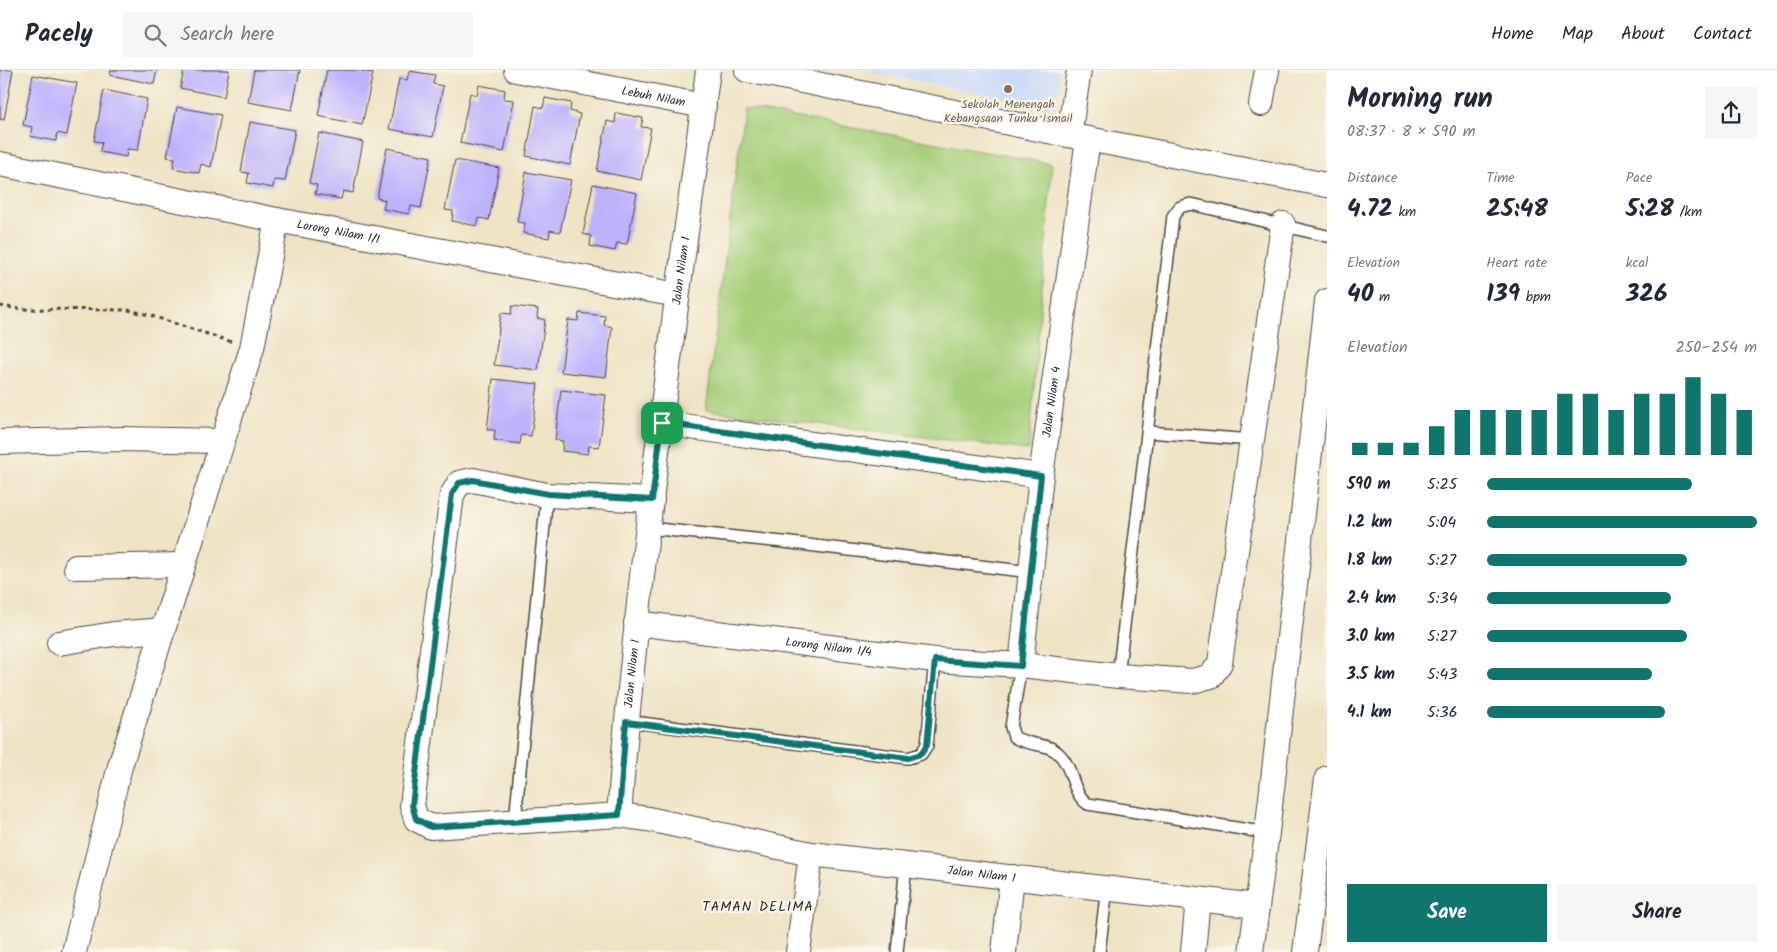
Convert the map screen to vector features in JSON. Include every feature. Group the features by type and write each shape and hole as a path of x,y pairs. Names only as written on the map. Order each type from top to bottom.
{"street":[{"name":"Lebuh Nilam","path":"516,70 704,106"},
{"name":"Jalan Nilam 1","path":"708,70 677,294 636,623 619,815 648,819 811,854 1257,906"},
{"path":"747,70 1327,185"},
{"name":"Jalan Nilam 4","path":"1021,666 1078,137 1079,70"},
{"path":"1261,104 1267,70"},
{"name":"Lorong Nilam 1/1","path":"0,164 277,220 677,294"},
{"path":"74,952 120,766 252,348 277,220"},
{"name":"Lorong Nilam 1/4","path":"636,623 935,660 1192,681 1211,676 1220,662 1283,224"},
{"path":"1251,952 1320,439 1327,302"},
{"path":"662,423 1041,476"},
{"path":"0,442 121,439 222,441"},
{"path":"619,815 515,820 431,827 416,819 412,805 452,494 459,483 473,480 548,494 652,500"},
{"path":"76,567 183,564"},
{"path":"58,643 114,634 163,630"},
{"path":"1306,952 1327,778"},
{"path":"798,952 811,854"},
{"path":"1004,952 1012,876"},
{"path":"1193,952 1198,899"}],"lane":[{"path":"1118,676 1173,216 1180,207 1192,204 1283,224 1327,236"},
{"path":"1148,432 1252,440"},
{"path":"515,820 548,494"},
{"path":"648,528 1030,572"},
{"path":"626,722 908,758 921,754 927,745 935,660"},
{"path":"1021,666 1011,727 1014,737 1023,742 1051,747 1059,753 1066,761 1082,800 1088,804 1267,833"},
{"path":"897,952 906,865"},
{"path":"1099,952 1107,888"}],"path":[{"path":"0,306 128,310 252,348"}],"shaded area":[{"name":"Sekolah Menengah Kebangsaan Tunku Ismail","path":"859,70 1060,70 1056,108"}],"green space":[{"path":"744,108 1052,164 1029,450 706,410"}],"building":[{"path":"0,70 13,70 4,120 0,119"},
{"path":"111,70 157,70 154,84 110,75"},
{"path":"184,70 229,70 224,97 180,88"},
{"path":"254,70 300,70 292,110 248,102"},
{"path":"327,70 363,70 373,73 362,125 318,116"},
{"path":"409,71 435,75 433,84 443,86 433,137 389,129 399,79 407,80"},
{"path":"33,75 77,83 67,135 57,133 56,141 30,136 32,127 23,125"},
{"path":"479,85 505,90 504,99 514,100 504,152 460,143 470,93 477,95"},
{"path":"104,90 147,99 138,150 127,149 126,157 100,152 102,142 94,141"},
{"path":"545,98 571,103 570,111 580,114 570,165 526,156 535,106 543,108"},
{"path":"177,107 221,115 211,167 201,164 199,173 173,168 175,158 167,157"},
{"path":"616,113 643,118 641,127 651,128 641,180 597,171 607,121 615,123"},
{"path":"250,122 295,130 285,181 274,180 273,188 247,183 249,173 241,172"},
{"path":"319,133 363,142 353,193 343,191 341,199 315,194 317,185 309,183"},
{"path":"387,148 431,157 421,208 411,206 409,214 383,209 385,200 377,198"},
{"path":"455,160 499,168 489,220 479,218 477,226 452,221 453,211 445,210"},
{"path":"526,172 571,180 560,232 550,230 549,238 523,233 525,223 517,222"},
{"path":"593,184 637,193 627,244 617,243 615,251 590,246 591,236 583,234"},
{"path":"512,306 538,309 537,318 545,320 538,370 494,365 501,313 511,314"},
{"path":"579,313 605,316 604,325 612,327 606,377 561,372 568,320 578,321"},
{"path":"493,379 538,384 531,436 521,435 520,444 494,440 495,430 487,430"},
{"path":"561,390 606,395 599,447 589,446 588,454 562,451 563,441 555,440"}],"place":[{"name":"Sekolah Menengah Kebangsaan Tunku Ismail","path":"1008,89"}],"district":[{"name":"TAMAN DELIMA","path":"758,907"}],"route":[{"path":"662,423 1041,476 1021,666 935,660 927,745 921,754 908,758 626,722 619,815 515,820 431,827 416,819 412,805 452,494 459,483 473,480 548,494 652,500 662,423"}]}
